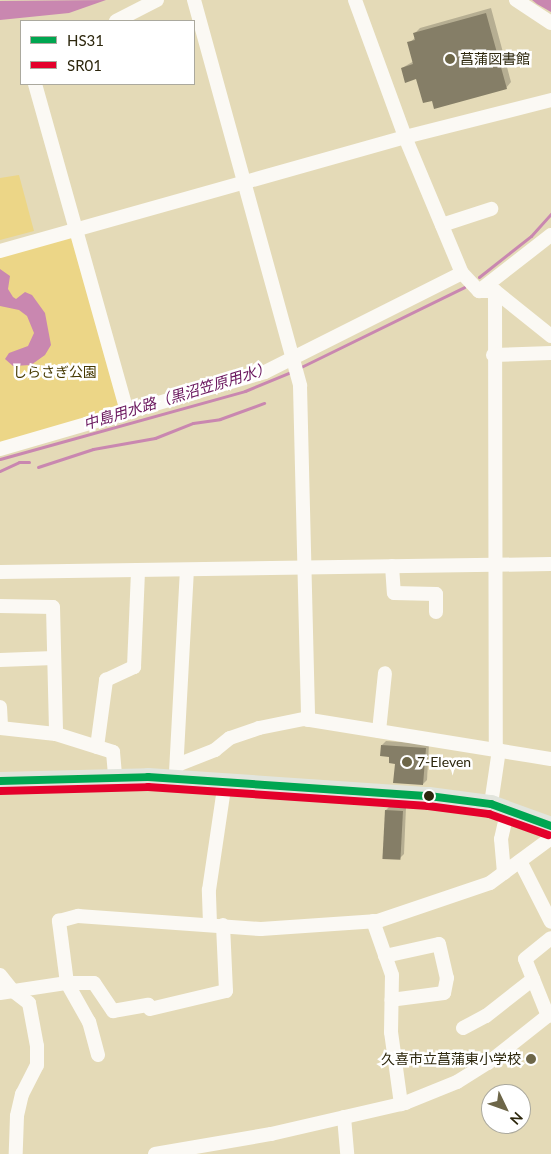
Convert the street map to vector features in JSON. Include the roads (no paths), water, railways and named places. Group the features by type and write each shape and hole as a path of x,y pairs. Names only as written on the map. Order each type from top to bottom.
{"main road":[{"path":"0,781 176,772 226,781 429,796 499,806 551,826"}],"street":[{"path":"118,20 157,0"},
{"path":"194,0 298,378 308,720"},
{"path":"354,0 405,137 464,275 478,290 495,292 551,336"},
{"path":"516,0 551,23"},
{"path":"35,85 127,412"},
{"path":"0,251 244,184 405,137 551,100"},
{"path":"442,225 490,209"},
{"path":"478,290 551,235"},
{"path":"0,449 242,380 293,360 464,275"},
{"path":"495,292 493,355 495,565 499,806 504,873"},
{"path":"493,355 551,354"},
{"path":"0,572 551,564"},
{"path":"392,566 394,593 436,594 436,612"},
{"path":"176,772 187,570"},
{"path":"97,747 106,680 134,667 138,571"},
{"path":"0,606 53,607 56,734"},
{"path":"0,660 54,658"},
{"path":"379,731 385,673"},
{"path":"0,707 1,728 56,734 113,752 115,776"},
{"path":"176,772 259,728 308,720 551,759"},
{"path":"6,992 67,983 94,983 113,1011 148,1004 150,1009 226,992 217,925 209,890 226,781"},
{"path":"98,1055 89,1022 67,983 59,921 78,916 292,928 373,921 438,902 490,883 551,838"},
{"path":"520,860 551,922"},
{"path":"373,921 392,975 391,1032 402,1104"},
{"path":"155,1154 271,1134 402,1104 457,1082 488,1063 549,1015 525,959 551,938"},
{"path":"385,956 439,944 447,978 444,993 391,1000"},
{"path":"0,975 6,992 29,1003 37,1046 37,1065 22,1094 17,1116 16,1154"},
{"path":"463,1028 486,1016 533,980"},
{"path":"344,1117 347,1154"}],"waterway":[{"name":"中島用水路（黒沼笠原用水）","path":"479,277 531,236 551,214"},
{"name":"中島用水路（黒沼笠原用水）","path":"299,368 464,287"},
{"name":"中島用水路（黒沼笠原用水）","path":"0,459 245,391 291,372"},
{"path":"38,467 93,449 155,438 193,423 220,419 264,403"},
{"path":"0,471 19,462 29,462"}],"place":[{"name":"菖蒲図書館","path":"450,59"},
{"name":"7-Eleven","path":"407,762"},
{"name":"久喜市立菖蒲東小学校","path":"531,1059"}],"park label":[{"name":"しらさぎ公園","path":"55,372"}]}
